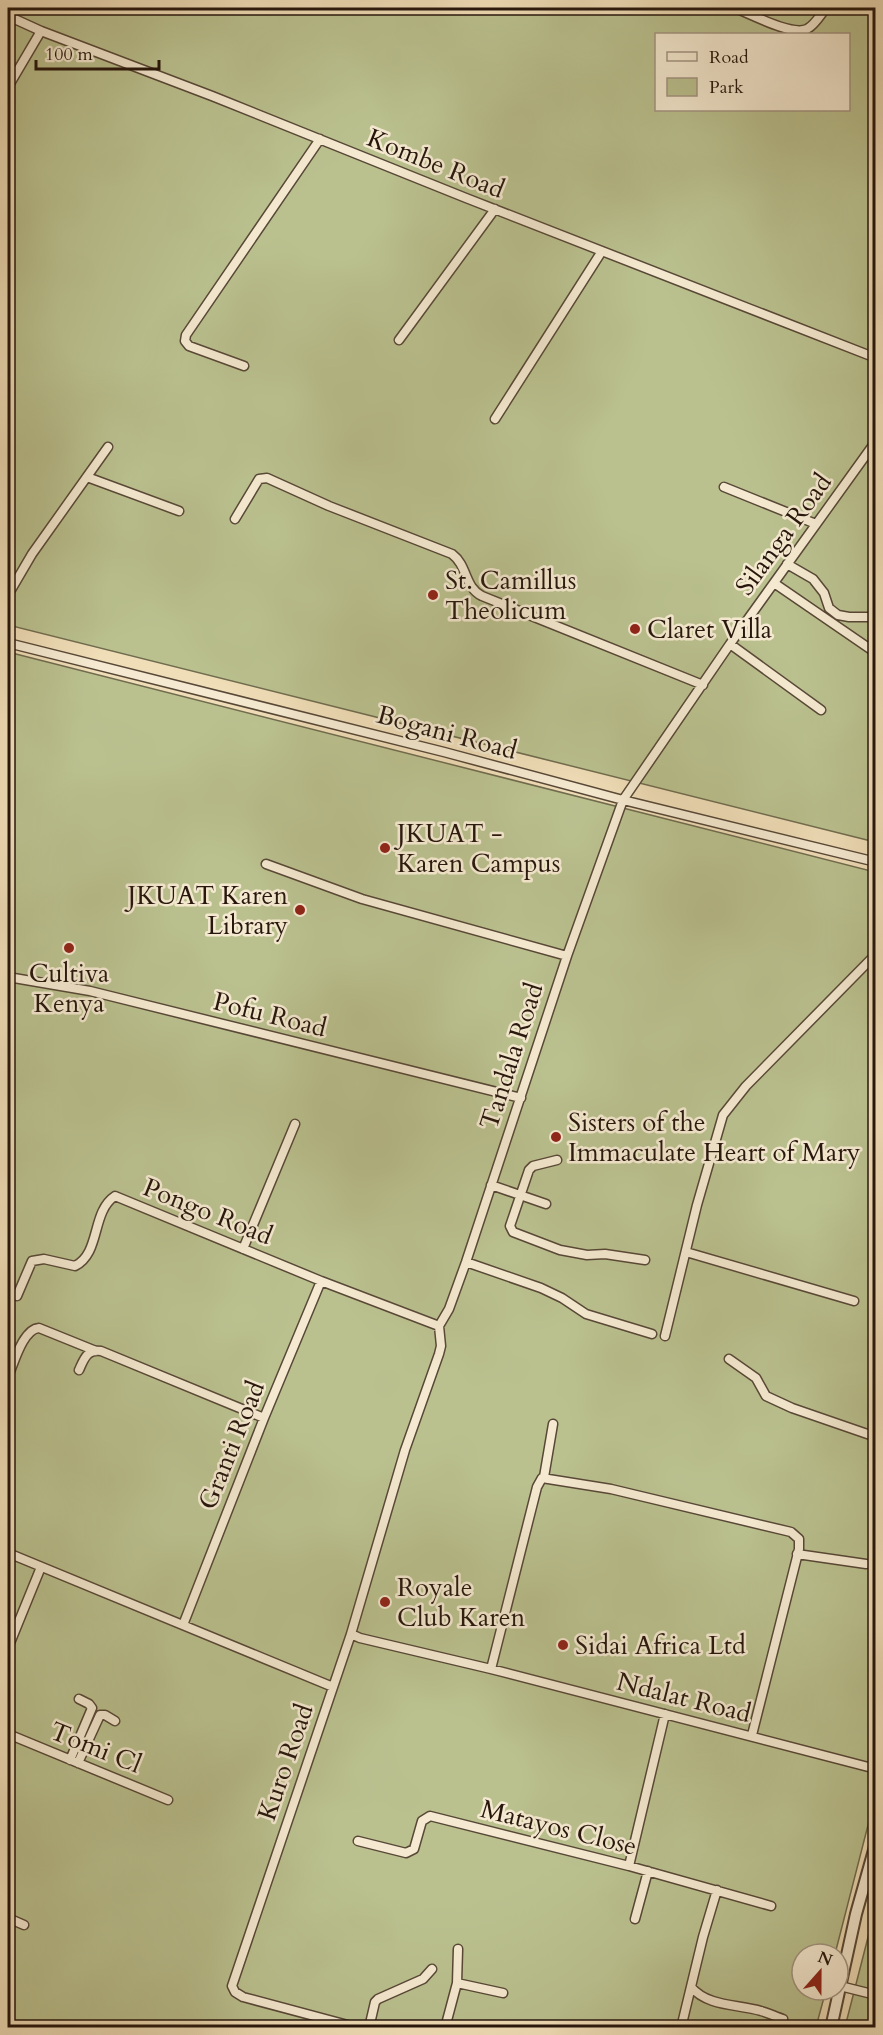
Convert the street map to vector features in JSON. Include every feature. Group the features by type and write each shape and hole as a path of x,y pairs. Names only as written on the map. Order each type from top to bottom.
{"street":[{"path":"735,8 784,28 798,30 811,27 826,8"},
{"name":"Kombe Road","path":"8,16 41,31 876,358"},
{"path":"8,87 41,31"},
{"path":"244,366 189,346 185,341 186,335 320,139"},
{"path":"399,340 495,209"},
{"path":"495,419 602,251"},
{"name":"Silanga Road","path":"623,800 730,644 876,441"},
{"path":"8,595 32,554 108,447"},
{"path":"87,477 180,511"},
{"path":"235,519 259,479 267,478 329,506 452,554 462,564 472,589 482,596 703,685"},
{"path":"724,487 816,524"},
{"path":"787,564 813,579 824,593 829,608 838,615 876,617"},
{"path":"774,583 876,653"},
{"name":"Bogani Road","path":"8,643 421,746 623,800 876,861"},
{"path":"730,644 821,710"},
{"name":"Tandala Road","path":"439,1326 466,1262 567,956 623,800"},
{"path":"266,864 362,898 567,956"},
{"path":"665,1336 715,1135 727,1108 760,1071 876,954"},
{"name":"Pofu Road","path":"8,977 90,991 521,1098"},
{"path":"243,1249 296,1124"},
{"path":"557,1160 530,1170 510,1226 513,1232 560,1250 587,1255 605,1254 645,1260"},
{"path":"491,1185 546,1204"},
{"name":"Pongo Road","path":"17,1296 32,1261 44,1259 75,1266 84,1259 105,1206 115,1196 321,1281 439,1326"},
{"path":"686,1252 854,1301"},
{"path":"466,1262 541,1288 562,1298 586,1314 652,1334"},
{"name":"Granti Road","path":"183,1625 264,1418 321,1281"},
{"path":"333,1687 350,1638 405,1450 439,1354 441,1346 439,1326"},
{"path":"8,1377 27,1334 36,1328 187,1385 264,1418"},
{"path":"79,1370 88,1354 96,1351"},
{"path":"729,1359 756,1377 766,1396 792,1408 876,1437"},
{"path":"491,1669 537,1487 544,1477 553,1424"},
{"path":"544,1477 611,1489 791,1532 799,1539 752,1735"},
{"name":"Kuro Road","path":"8,1553 333,1687 232,1986 235,1992 243,1997 359,2028"},
{"path":"797,1554 866,1564"},
{"path":"8,1648 41,1567"},
{"name":"Ndalat Road","path":"350,1638 360,1638 491,1669 876,1768"},
{"path":"74,1761 92,1708 79,1699"},
{"path":"74,1761 100,1714 114,1721"},
{"path":"629,1866 665,1714"},
{"name":"Tomi Cl","path":"8,1734 168,1800"},
{"name":"Matayos Close","path":"358,1841 411,1852 414,1850 422,1821 430,1816 648,1871 771,1906"},
{"path":"850,1942 876,1843"},
{"path":"635,1919 648,1871"},
{"path":"681,2028 717,1890"},
{"path":"8,1918 24,1924"},
{"path":"445,2028 457,1983 458,1950"},
{"path":"369,2028 375,2002 378,1999 423,1979 432,1969"},
{"path":"457,1983 503,1993"},
{"path":"691,1987 705,1998 761,2011 783,2019"},
{"path":"850,1988 876,1995"},
{"path":"831,2028 837,2002"}],"green space":[{"path":"8,8 875,8 875,842 8,625"},
{"path":"8,652 875,872 875,1798 838,1942 790,1942 790,2002 823,2002 816,2027 8,2027"},
{"path":"875,1910 875,2027 845,2027"}],"place":[{"name":"St. Camillus Theolicum","path":"433,595"},
{"name":"Claret Villa","path":"635,629"},
{"name":"JKUAT - Karen Campus","path":"385,848"},
{"name":"JKUAT Karen Library","path":"300,910"},
{"name":"Cultiva Kenya","path":"69,948"},
{"name":"Sisters of the Immaculate Heart of Mary","path":"556,1137"},
{"name":"Royale Club Karen","path":"385,1602"},
{"name":"Sidai Africa Ltd","path":"563,1645"}]}
